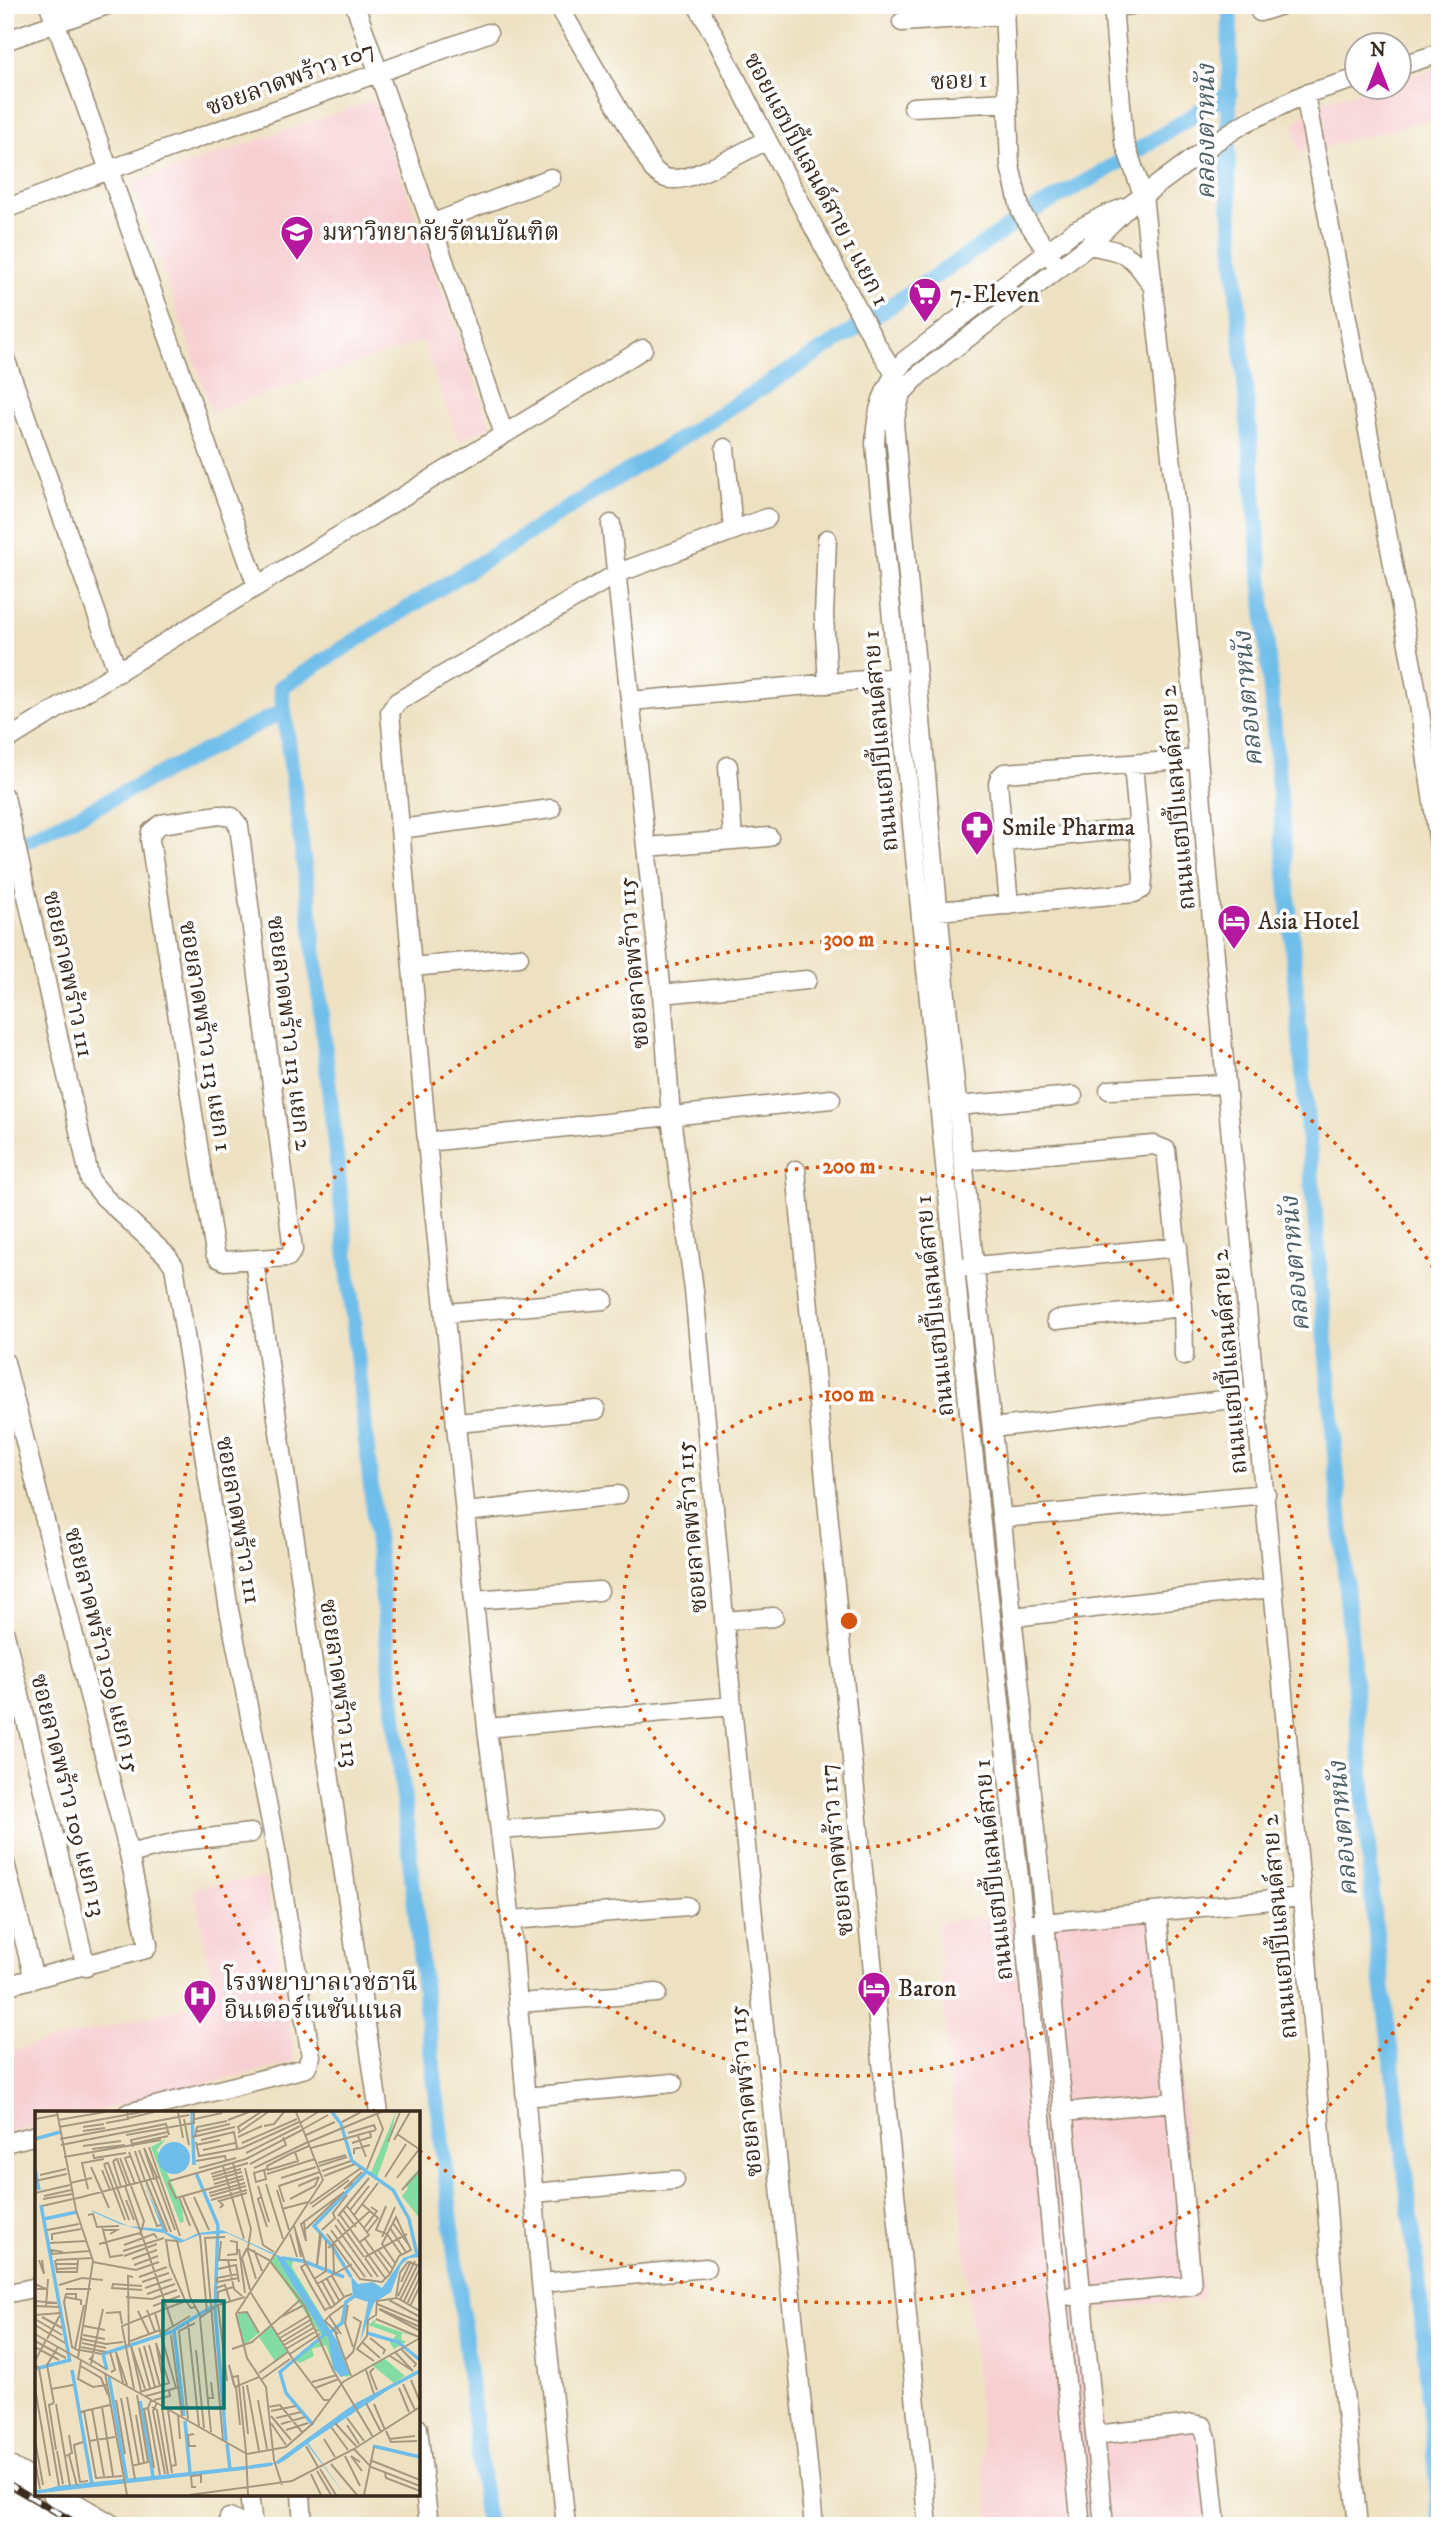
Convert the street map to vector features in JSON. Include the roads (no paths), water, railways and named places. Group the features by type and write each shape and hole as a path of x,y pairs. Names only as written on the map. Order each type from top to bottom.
{"main road":[{"path":"5,2466 35,2483"},
{"path":"58,2496 110,2526"},
{"path":"5,2500 50,2526"}],"street":[{"path":"49,5 257,586"},
{"path":"5,41 107,5"},
{"path":"355,5 504,434"},
{"name":"ซอยแฮปปี้แลนด์สาย 1 แยก 1","path":"697,5 715,35 767,140 894,375 905,390"},
{"path":"1113,6 1132,5"},
{"path":"1260,12 1282,5"},
{"name":"ถนนแฮปปี้แลนด์สาย 2","path":"1113,6 1124,141 1153,287 1177,512 1226,1084 1302,1897 1334,2297 1357,2526"},
{"path":"565,7 653,169 662,177 674,180 690,177 767,140"},
{"path":"902,22 1005,10 1010,166 1015,192 1021,212 1059,268"},
{"name":"ซอยลาดพร้าว 107","path":"5,209 488,33"},
{"path":"1414,62 1440,54"},
{"name":"ถนนแฮปปี้แลนด์สาย 1","path":"1081,2526 1057,2296 1024,1925 955,1269 893,433 896,409 905,390 919,375 1089,245 1136,200 1245,123 1305,94 1344,82"},
{"path":"1305,94 1416,687 1440,852"},
{"name":"ซอย 1","path":"913,107 1008,102"},
{"path":"431,224 551,178"},
{"name":"ถนนแฮปปี้แลนด์สาย 1","path":"923,840 899,677 875,444 879,405 887,385 904,361 1088,223 1136,200"},
{"path":"1089,245 1121,251 1137,262 1153,287"},
{"path":"5,741 643,349"},
{"path":"5,358 118,673"},
{"path":"725,448 733,529"},
{"path":"566,2526 541,2283 511,1920 487,1728 427,1142 390,712 397,702 618,573 767,518"},
{"name":"ซอยลาดพร้าว 115","path":"611,524 662,995 671,1117 694,1290 732,1706 814,2526"},
{"path":"827,539 824,616 828,684"},
{"path":"631,701 899,677"},
{"path":"1009,905 998,783 1004,774 1198,759"},
{"path":"929,912 1134,893 1142,889 1133,764"},
{"path":"728,766 733,840"},
{"name":"ซอยลาดพร้าว 111","path":"5,797 90,1180 174,1266 229,1609 273,1833 311,2056 306,2068 155,2110"},
{"path":"400,829 551,809"},
{"name":"ซอยลาดพร้าว 113 แยก 2","path":"195,819 226,816 232,817 239,826 293,1251 288,1257 254,1261"},
{"name":"ซอยลาดพร้าว 113 แยก 1","path":"195,819 161,824 151,832 150,840 215,1253 225,1261 254,1261"},
{"path":"1003,842 1139,828"},
{"path":"647,847 769,837"},
{"name":"ถนนแฮปปี้แลนด์สาย 1","path":"929,912 957,1106 975,1266 1045,1923 1104,2526"},
{"path":"412,967 519,957"},
{"path":"662,995 807,980"},
{"path":"1109,1090 1226,1084"},
{"path":"957,1106 1073,1096"},
{"path":"427,1142 831,1099"},
{"path":"963,1161 1161,1146 1166,1150 1178,1247 1184,1356"},
{"name":"ซอยลาดพร้าว 117","path":"796,1170 841,1655 928,2526"},
{"path":"955,1269 1178,1247"},
{"name":"ซอยลาดพร้าว 113","path":"254,1261 379,2111"},
{"path":"446,1313 604,1300"},
{"path":"1056,1320 1183,1307"},
{"name":"ซอยลาดพร้าว 109 แยก 15","path":"5,1362 129,1854 149,1945 146,1949 86,1967"},
{"path":"992,1428 1256,1396"},
{"path":"457,1423 596,1410"},
{"path":"1002,1518 1266,1494"},
{"path":"466,1512 618,1495"},
{"path":"1013,1617 1272,1588"},
{"path":"474,1600 599,1591"},
{"path":"724,1621 774,1617"},
{"name":"ซอยลาดพร้าว 109 แยก 13","path":"5,1634 86,1967"},
{"path":"487,1728 732,1706"},
{"path":"500,1829 657,1818"},
{"path":"129,1854 181,1841 251,1833"},
{"path":"5,1863 34,1979"},
{"path":"1024,1925 1302,1897"},
{"path":"511,1920 687,1906"},
{"path":"1057,2296 1192,2285 1157,1912"},
{"path":"5,1986 86,1967"},
{"path":"518,2003 657,1993"},
{"path":"526,2097 673,2083"},
{"path":"1063,2112 1174,2102"},
{"path":"5,2143 35,2136"},
{"path":"534,2193 675,2180"},
{"path":"541,2283 706,2268"},
{"path":"5,2294 35,2287"},
{"path":"1095,2435 1193,2424 1203,2426 1207,2438 1216,2526"},
{"path":"420,2446 429,2526"},
{"path":"249,2496 253,2526"},
{"path":"301,2496 303,2526"},
{"path":"229,2518 246,2526"}],"waterway":[{"name":"คลองตาหนัง","path":"1230,5 1228,183 1374,1917 1418,2275 1440,2517"},
{"path":"487,2526 423,1982 312,927 281,687 845,336 1038,208 1103,172 1230,92"},
{"path":"5,850 78,816 283,711"}],"railway":[{"path":"5,2482 81,2526"}],"place":[{"name":"มหาวิทยาลัยรัตนบัณฑิต","path":"297,262"},
{"name":"7-Eleven","path":"925,324"},
{"name":"Smile Pharma","path":"977,857"},
{"name":"Asia Hotel","path":"1234,951"},
{"name":"Baron","path":"874,2018"},
{"name":"โรงพยาบาลเวชธานี อินเตอร์เนชันแนล","path":"200,2026"}]}
